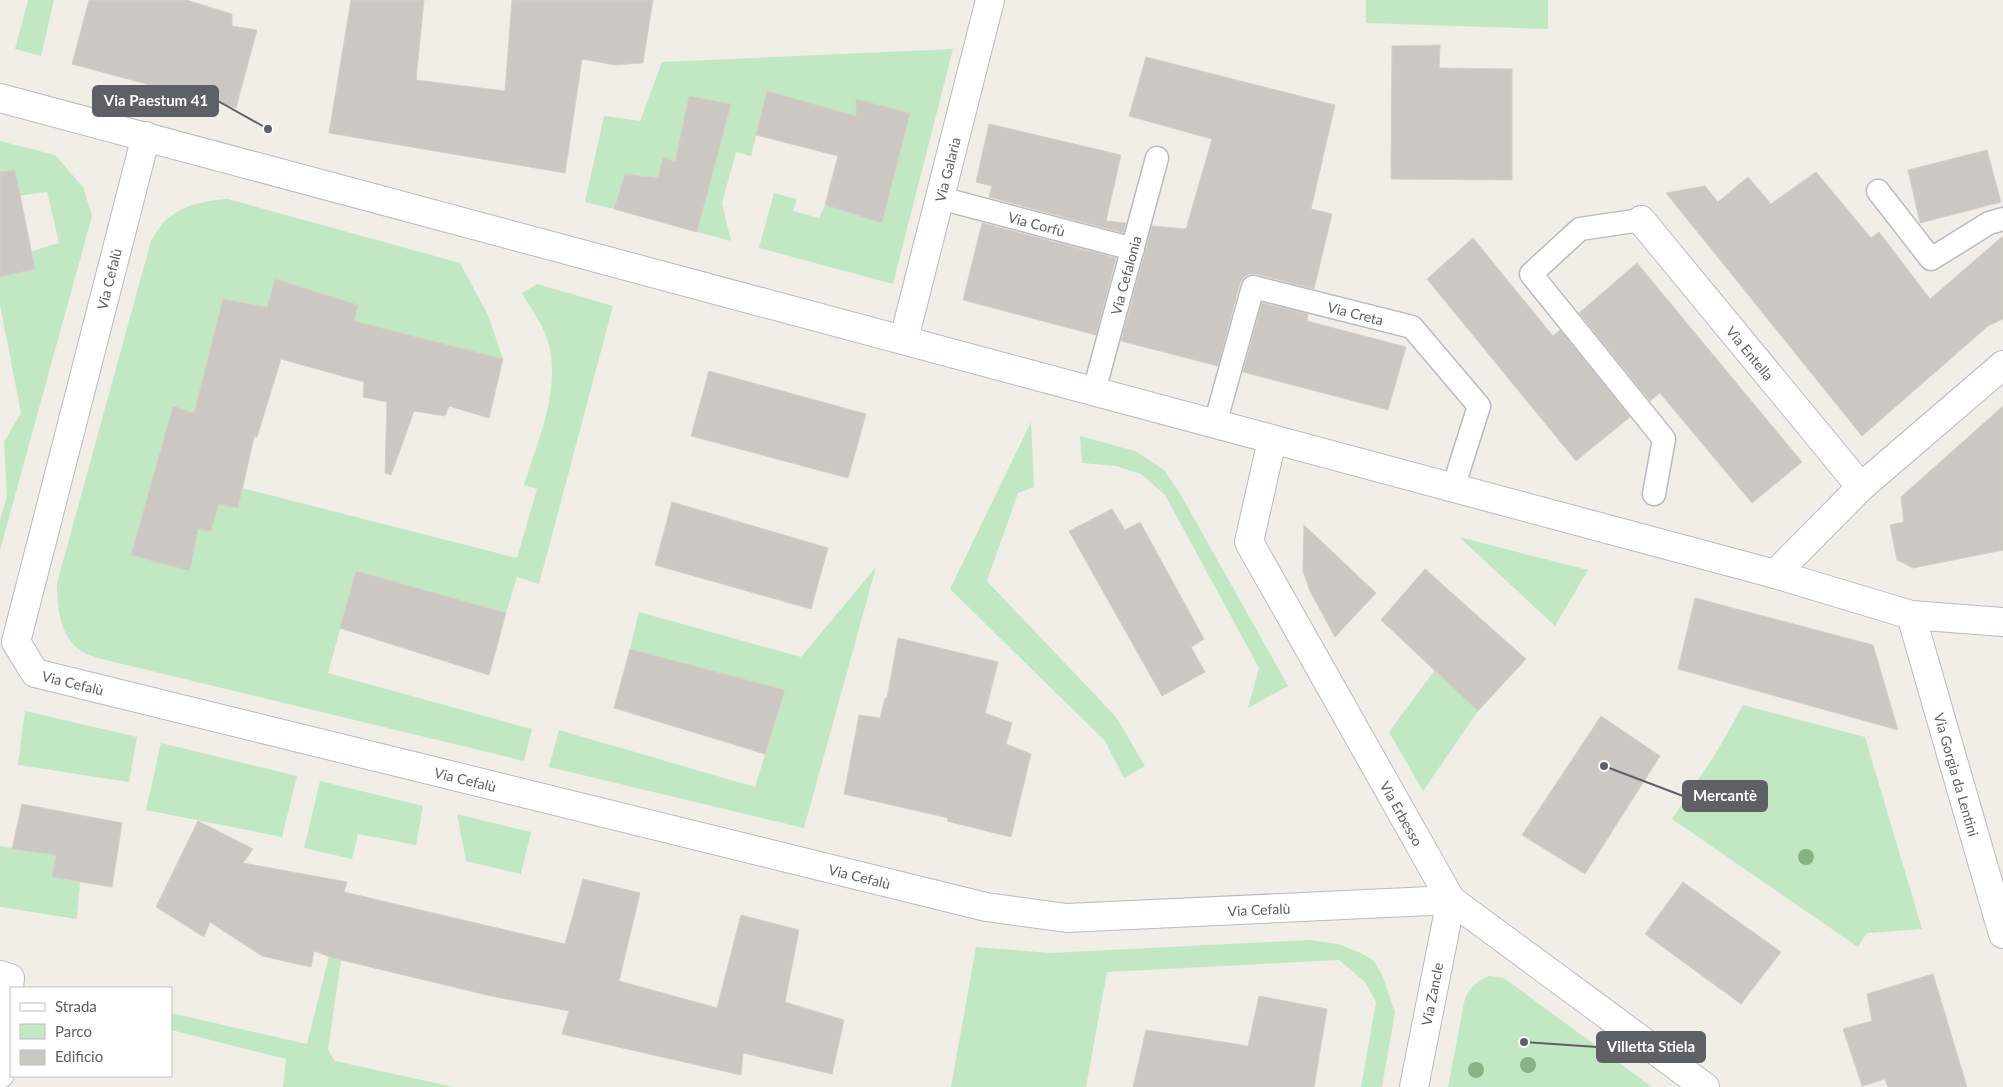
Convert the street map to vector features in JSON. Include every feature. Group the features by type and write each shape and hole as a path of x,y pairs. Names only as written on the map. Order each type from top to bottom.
{"street":[{"name":"Via Galaria","path":"904,340 990,0"},
{"path":"0,98 1774,574 1911,615 2003,622"},
{"name":"Via Cefalù","path":"146,136 16,642 35,674 986,908 1067,918 1450,900"},
{"name":"Via Entella","path":"1641,220 1861,487"},
{"path":"1774,574 1861,487 2003,365"},
{"name":"Via Erbesso","path":"1272,440 1249,542 1450,900 1705,1087"},
{"name":"Via Gorgia da Lentini","path":"1911,615 2003,934"},
{"name":"Via Zancle","path":"1414,1087 1450,900"},
{"path":"0,1074 5,976"}],"lane":[{"name":"Via Cefalonia","path":"1094,391 1158,158"},
{"path":"1878,191 1931,260 1989,223 2003,219"},
{"name":"Via Corfù","path":"940,198 1133,249"},
{"path":"1641,220 1580,230 1531,274 1664,439 1654,494"},
{"name":"Via Creta","path":"1214,424 1254,287 1412,326 1479,406 1453,488"}],"green space":[{"path":"28,0 54,0 41,56 15,49"},
{"path":"1366,0 1548,0 1548,29 1366,23"},
{"path":"953,49 893,284 759,248 774,193 797,199 793,211 819,218 825,205 882,223 910,113 857,99 856,116 767,92 751,156 736,152 722,203 731,241 697,232 730,104 689,96 675,162 663,157 658,178 625,174 614,209 585,202 604,116 640,121 662,62"},
{"path":"0,141 55,155 83,187 92,216 0,550 0,520 7,496 4,442 21,413 0,305 0,277 35,269 32,251 59,243 47,192 0,198"},
{"path":"228,199 460,263 488,315 503,359 354,321 358,305 275,279 267,307 223,299 194,413 173,406 131,555 198,529 211,531 219,504 242,488 517,558 537,489 524,485 546,416 552,380 552,363 547,338 522,293 537,284 613,306 539,584 517,577 506,613 356,571 328,673 532,729 524,761 101,659 78,649 66,633 59,614 57,583 151,241 163,223 179,211 203,202"},
{"path":"1031,422 1034,487 1018,493 987,581 1116,717 1145,766 1124,778 1105,741 950,589"},
{"path":"1080,436 1135,451 1164,470 1181,495 1288,686 1248,708 1259,668 1165,495 1141,474 1116,466 1082,463"},
{"path":"1459,537 1588,570 1555,626"},
{"path":"876,567 804,828 549,767 559,730 755,787 785,690 630,649 639,612 801,657"},
{"path":"1435,670 1478,711 1423,791 1389,732"},
{"path":"1743,705 1865,737 1922,929 1867,933 1858,947 1672,819 1719,748"},
{"path":"25,711 137,737 129,782 18,765"},
{"path":"161,743 297,776 282,837 146,810"},
{"path":"320,781 423,806 416,845 358,834 352,859 304,848"},
{"path":"457,814 531,832 521,874 466,861"},
{"path":"0,846 56,855 52,877 80,882 77,919 0,907"},
{"path":"1309,940 1338,944 1361,953 1374,961 1382,975 1395,1012 1382,1087 1361,1087 1376,1002 1365,982 1339,960 1107,972 1086,1087 951,1087 976,947 1051,953"},
{"path":"329,956 341,960 328,1050 335,1061 454,1087 283,1087 286,1059 172,1030 172,1013 307,1044"},
{"path":"1489,976 1504,978 1652,1087 1448,1087 1465,998 1475,984"}],"building":[{"path":"89,0 186,0 232,14 232,26 257,30 236,108 72,64"},
{"path":"351,0 424,0 416,80 505,91 512,0 653,0 643,63 615,65 582,59 565,173 329,133"},
{"path":"1440,45 1439,68 1512,69 1512,180 1391,179 1392,46"},
{"path":"1146,57 1335,105 1311,209 1332,214 1314,289 1256,274 1244,277 1240,283 1218,366 1121,341 1152,226 1186,229 1212,139 1129,116"},
{"path":"767,91 856,116 856,99 910,113 882,223 825,205 838,156 756,135"},
{"path":"689,96 731,104 697,232 614,209 625,174 658,178 663,157 675,162"},
{"path":"989,124 1121,155 1106,221 1126,223 1123,233 989,197 992,186 976,182"},
{"path":"1987,150 2001,202 1920,223 1908,170"},
{"path":"15,170 35,269 0,277 0,172"},
{"path":"1816,172 1871,238 1879,232 1930,299 2003,236 2003,319 1988,326 1862,436 1666,193 1705,186 1718,202 1748,177 1771,204"},
{"path":"982,223 1116,258 1096,335 963,300"},
{"path":"1473,238 1553,336 1560,330 1630,417 1576,461 1427,279"},
{"path":"1637,263 1802,462 1752,503 1660,393 1650,401 1579,313"},
{"path":"275,279 358,305 354,321 503,359 489,418 449,406 445,416 414,411 391,475 385,473 387,402 363,397 364,382 281,359 257,437 254,437 238,508 219,504 211,531 198,529 190,571 131,555 173,406 194,413 223,299 267,307"},
{"path":"1262,303 1308,314 1307,321 1406,347 1388,410 1243,372"},
{"path":"709,371 866,414 848,478 691,436"},
{"path":"2003,406 2003,550 1913,568 1897,560 1890,525 1904,522 1901,497"},
{"path":"672,502 828,548 811,609 655,565"},
{"path":"1112,509 1125,530 1140,522 1204,639 1191,647 1205,672 1162,696 1069,531"},
{"path":"1304,525 1376,593 1335,637 1310,591 1303,571"},
{"path":"1425,569 1526,659 1478,711 1381,620"},
{"path":"356,571 506,613 489,675 340,628"},
{"path":"1695,598 1873,645 1898,730 1678,669"},
{"path":"898,638 998,662 985,713 1012,723 1006,744 1031,754 1011,837 947,821 948,818 844,794 859,715 880,718 885,698 887,698"},
{"path":"630,649 785,690 765,754 614,708"},
{"path":"1601,716 1660,756 1585,874 1522,835"},
{"path":"22,804 122,823 112,887 52,877 56,855 12,849"},
{"path":"198,821 253,849 243,863 347,882 344,892 565,944 583,879 640,893 619,981 717,1008 741,915 799,930 785,1002 844,1020 832,1074 743,1053 741,1075 562,1034 569,1011 491,996 333,958 314,951 311,967 262,956 210,922 204,937 156,907"},
{"path":"1683,882 1781,952 1741,1004 1645,934"},
{"path":"1933,974 1967,1087 1888,1087 1885,1079 1862,1086 1843,1029 1872,1021 1867,994"},
{"path":"1259,996 1327,1009 1314,1087 1133,1087 1146,1030 1248,1046"}],"place":[{"name":"Via Paestum 41","path":"268,129"},
{"name":"Mercantè","path":"1604,766"},
{"name":"Villetta Stiela","path":"1524,1042"}]}
